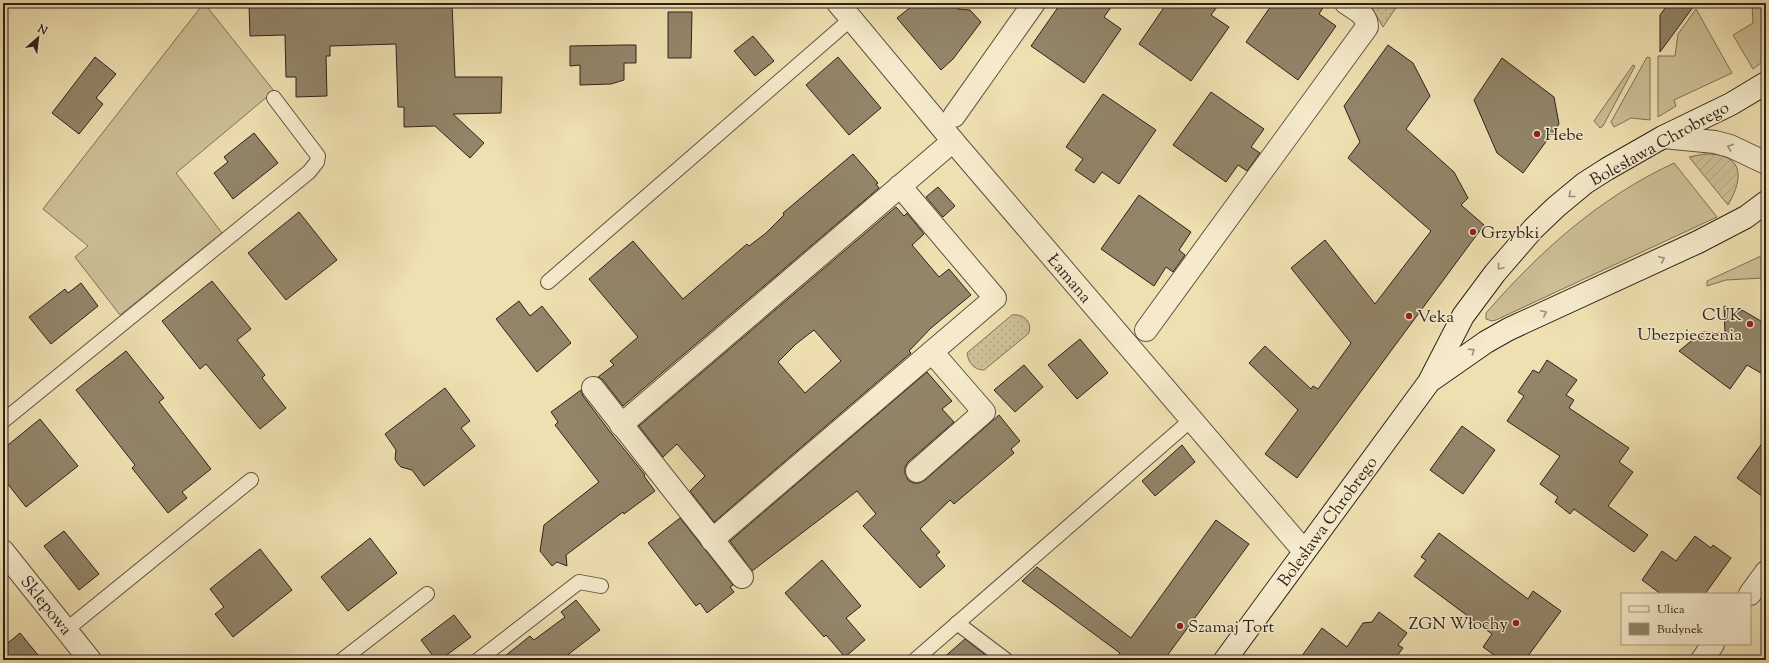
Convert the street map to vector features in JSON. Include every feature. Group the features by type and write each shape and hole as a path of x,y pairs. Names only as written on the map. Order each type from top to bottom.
{"street":[{"name":"Łamana","path":"838,3 950,128 1132,351 1304,551"},
{"path":"621,425 900,186 950,128 1034,3"},
{"path":"1146,330 1367,27 1367,19 1365,16 1346,3"},
{"name":"Bolesława Chrobrego","path":"1225,660 1429,382 1463,316 1495,273 1533,229 1556,207 1585,183 1663,137 1731,104 1766,83"},
{"path":"1663,137 1715,142 1730,146 1766,162"},
{"path":"712,540 995,298 900,186"},
{"name":"Bolesława Chrobrego","path":"1429,382 1445,369 1509,329 1698,242 1746,217 1766,202"},
{"path":"917,471 984,412 932,352"},
{"path":"593,388 742,577"},
{"name":"Sklepowa","path":"3,550 66,630 85,658"},
{"path":"1751,593 1766,572"},
{"path":"1702,660 1712,645"}],"lane":[{"path":"548,282 852,19"},
{"path":"3,421 309,172 317,162 318,156 274,98"},
{"path":"1132,351 1146,330"},
{"path":"915,660 1191,420"},
{"path":"66,630 251,480"},
{"path":"478,660 579,582 601,586"},
{"path":"342,660 427,594"},
{"path":"957,623 1006,660"}],"shaded area":[{"path":"204,3 274,91 176,173 222,233 120,315 75,257 88,246 43,209"},
{"path":"1369,3 1396,3 1397,6 1383,27"},
{"path":"1752,3 1766,3 1766,59 1753,69 1733,35 1753,23"},
{"path":"1696,9 1732,73 1674,100 1676,106 1658,117 1658,56 1675,56 1678,34"},
{"path":"1647,57 1650,58 1650,120 1631,118 1614,127 1611,122"},
{"path":"1633,65 1635,66 1603,126 1600,128 1594,121"},
{"path":"1704,154 1727,157 1737,168 1737,185 1728,205 1689,157"},
{"path":"1674,163 1717,217 1496,320 1492,321 1486,319 1486,313 1507,290 1528,268 1572,228 1621,192"},
{"path":"1761,256 1766,256 1766,276 1763,278 1726,280 1707,286 1707,281"},
{"path":"1012,315 1023,317 1026,320 1030,326 1028,334 984,370 974,367 970,362 967,353"}],"building":[{"path":"317,3 452,3 455,77 502,77 501,113 453,114 484,143 470,158 435,126 404,127 404,107 398,107 396,44 330,46 330,56 326,56 327,96 296,97 296,77 286,77 285,35 250,36 249,5"},
{"path":"934,3 958,3 958,9 970,10 981,22 953,59 941,70 897,18 912,6 934,7"},
{"path":"1061,3 1114,3 1104,17 1121,29 1084,83 1031,46"},
{"path":"1167,3 1220,3 1211,15 1229,27 1191,81 1139,44"},
{"path":"1273,3 1326,3 1319,14 1336,26 1298,80 1246,42"},
{"path":"1669,3 1696,3 1660,52 1660,15"},
{"path":"668,12 692,12 691,58 668,58"},
{"path":"753,36 774,61 755,76 734,51"},
{"path":"636,45 636,63 624,63 624,80 611,84 580,85 580,65 570,66 570,46"},
{"path":"1388,45 1413,63 1430,96 1406,129 1454,172 1468,198 1461,205 1484,225 1297,478 1265,454 1298,410 1249,363 1265,346 1311,389 1313,386 1318,389 1351,343 1291,268 1325,240 1375,304 1431,231 1348,158 1360,142 1344,106"},
{"path":"95,57 116,74 96,98 103,104 79,134 52,113"},
{"path":"838,57 881,108 849,135 806,85"},
{"path":"1502,58 1554,97 1559,124 1523,173 1497,153 1474,100"},
{"path":"1211,92 1264,129 1251,147 1260,153 1247,171 1238,165 1226,182 1173,145"},
{"path":"1103,94 1156,130 1119,184 1102,172 1094,183 1075,170 1083,159 1066,147"},
{"path":"254,133 278,163 233,199 214,173 228,162 224,157"},
{"path":"853,154 878,183 876,184 879,188 623,406 603,380 598,377 614,365 610,361 638,337 589,279 633,241 683,299 747,244 749,246 766,233 784,215 783,213"},
{"path":"938,187 955,206 943,217 926,197"},
{"path":"1139,195 1191,232 1179,250 1185,255 1173,272 1166,267 1154,286 1101,249"},
{"path":"896,207 904,216 907,213 924,234 912,245 939,277 949,269 971,295 931,328 909,351 911,353 714,522 690,491 705,476 677,444 663,457 639,426","holes":["814,330 841,361 805,393 778,362 796,344"]},
{"path":"299,212 337,260 286,300 248,253"},
{"path":"212,281 251,329 237,340 265,375 262,378 286,408 260,429 206,364 200,369 162,321"},
{"path":"81,283 98,306 51,344 29,317 65,289 68,293"},
{"path":"519,301 530,316 542,306 571,343 537,372 496,319"},
{"path":"1724,306 1738,313 1742,310 1766,324 1766,376 1747,365 1730,389 1679,351 1702,332 1725,333"},
{"path":"1080,339 1108,373 1077,399 1048,365"},
{"path":"126,351 164,398 159,402 211,469 182,492 187,498 168,513 132,468 135,465 76,390"},
{"path":"1547,360 1577,380 1566,395 1574,400 1569,408 1629,448 1619,462 1633,472 1608,506 1648,535 1634,552 1574,509 1570,514 1555,502 1558,497 1540,484 1560,456 1507,421 1524,396 1518,392 1533,370 1539,373"},
{"path":"1024,365 1043,387 1015,412 994,390"},
{"path":"927,372 952,401 942,409 954,422 908,462 905,467 905,473 908,480 913,483 919,483 925,480 999,415 1020,441 1011,449 1014,453 954,504 950,500 920,529 940,552 936,555 945,566 920,588 863,526 876,514 857,491 752,571 730,541"},
{"path":"445,388 470,421 461,428 475,446 424,486 412,470 401,467 398,464 395,459 396,450 385,434"},
{"path":"581,390 583,396 645,475 644,476 655,491 624,514 623,512 566,555 567,566 557,562 552,566 540,551 544,525 599,482 555,425 558,422 551,412"},
{"path":"40,419 78,466 26,507 3,478 3,449"},
{"path":"1462,426 1495,450 1463,494 1430,470"},
{"path":"1766,438 1766,499 1737,478"},
{"path":"1182,445 1195,462 1155,496 1142,481"},
{"path":"680,518 733,585 730,587 734,592 707,613 700,603 696,606 648,543"},
{"path":"1216,520 1249,544 1164,660 1115,660 1120,653 1022,581 1037,567 1131,638"},
{"path":"64,531 99,574 79,590 44,546"},
{"path":"1439,533 1528,599 1533,591 1561,611 1525,660 1501,660 1483,647 1492,634 1414,576 1426,560 1421,557"},
{"path":"1695,536 1711,548 1713,545 1731,558 1706,593 1660,593 1642,580 1662,551 1676,561"},
{"path":"370,538 397,573 348,611 321,577"},
{"path":"260,549 292,590 233,637 215,614 224,607 210,589"},
{"path":"822,560 861,606 846,618 865,640 845,657 826,635 824,637 785,593"},
{"path":"576,600 600,630 561,660 500,660 530,636 534,640 565,617 561,612"},
{"path":"1379,612 1407,633 1398,645 1403,648 1394,660 1299,660 1322,628 1347,647 1363,623 1372,622"},
{"path":"454,615 471,637 440,660 436,660 421,640"},
{"path":"20,633 42,660 3,660 3,647"},
{"path":"965,639 992,660 941,660"}],"place":[{"name":"Hebe","path":"1537,134"},
{"name":"Grzybki","path":"1473,232"},
{"name":"Veka","path":"1409,316"},
{"name":"CUK Ubezpieczenia","path":"1750,324"},
{"name":"ZGN Włochy","path":"1516,623"},
{"name":"Szamaj Tort","path":"1180,626"}]}
